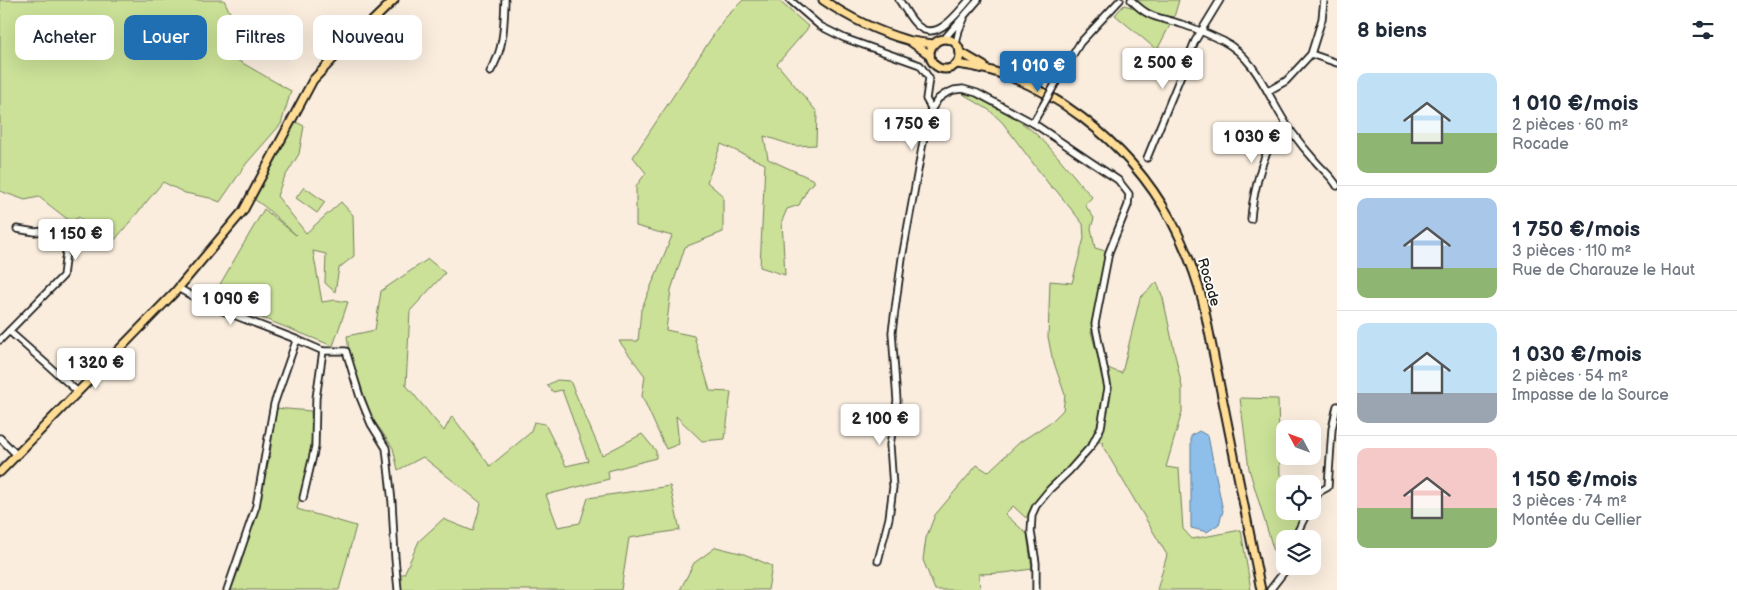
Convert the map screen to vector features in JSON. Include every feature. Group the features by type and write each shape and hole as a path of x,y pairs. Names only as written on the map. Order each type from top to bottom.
{"main road":[{"path":"0,472 176,290 242,211 313,80 394,0"},
{"path":"823,0 868,25 908,40 934,44 944,39 953,41 960,52 957,64 950,69 940,69 933,63 930,55 908,40"},
{"path":"930,55 934,44"},
{"name":"Rocade","path":"960,52 991,70 1060,102 1094,128 1117,148 1138,172 1151,188 1171,220 1189,257 1203,302 1262,590"},
{"name":"Rocade","path":"957,64 991,70"}],"street":[{"path":"490,72 502,46 505,0"},
{"path":"790,0 820,26 844,38 920,65 929,78 926,99 931,108"},
{"path":"899,0 916,25 928,30 937,30 945,26 969,0"},
{"path":"944,39 978,0"},
{"path":"1033,123 1080,43 1120,0"},
{"path":"1130,0 1152,17 1180,23 1222,41 1240,53 1268,90 1290,130 1318,164 1336,182"},
{"path":"1147,158 1178,78 1200,32 1220,0"},
{"path":"1268,90 1286,82 1311,54 1322,19 1324,0"},
{"path":"956,44 965,15"},
{"path":"1311,54 1337,63"},
{"path":"878,561 889,518 893,487 890,445 897,401 892,332 902,258 928,115 938,99 945,94 963,89 977,93 1033,123 1118,180 1129,194 1128,205 1109,252 1095,324 1108,388 1100,432 1092,445 1036,506 1032,515 1031,532 1036,563 1036,590"},
{"path":"1251,220 1255,193 1267,152 1273,143 1290,130"},
{"path":"0,340 63,276 69,228 35,232 17,229"},
{"path":"176,290 323,351 346,351 360,397 371,424 386,448 398,590"},
{"path":"9,331 78,392"},
{"path":"227,590 256,506 274,404 298,340"},
{"path":"303,498 315,447 316,398 323,351"},
{"path":"1321,491 1328,487 1332,429 1337,406"},
{"path":"0,438 16,454"},
{"path":"1270,590 1282,575"}],"green space":[{"path":"0,0 224,0 231,15 217,15 217,60 237,60 291,91 281,124 246,164 220,202 185,193 163,182 109,247 79,217 71,222 39,197 25,200 0,191"},
{"path":"743,0 778,0 809,27 777,64 817,112 816,145 795,146 764,136 768,159 814,180 814,183 808,188 799,205 787,209 782,221 785,275 760,267 765,164 721,144 707,182 723,196 723,232 685,247 671,290 666,330 694,336 710,391 731,392 725,439 702,441 676,416 679,444 666,449 642,396 645,376 619,341 638,341 641,310 672,236 636,226 636,186 646,173 633,157 724,19"},
{"path":"1136,0 1179,0 1174,17 1153,13"},
{"path":"1124,5 1156,21 1170,25 1157,50 1115,15"},
{"path":"968,93 1011,116 1035,133 1092,197 1085,205 1094,218 1091,228 1095,248 1109,252 1095,324 1091,332 1097,353 1108,367 1122,373 1140,298 1157,282 1163,298 1182,387 1182,412 1166,467 1179,469 1183,529 1192,539 1241,530 1251,590 1157,590 1167,555 1102,445 1103,442 1091,442 1035,502 1026,518 1013,506 1005,514 1027,534 1032,569 979,574 980,590 935,590 923,560 926,538 935,515 977,465 988,472 1020,442 1052,421 1063,410 1065,395 1052,357 1048,337 1050,281 1072,283 1084,238 1083,224 1055,189 1051,187 1002,122 989,110 963,94"},
{"path":"292,120 304,126 299,154 283,180 277,196 306,233 341,202 353,215 354,256 339,268 335,292 325,283 326,254 313,251 322,302 335,300 348,302 333,346 212,298 264,209 296,235 254,199"},
{"path":"304,187 325,202 317,213 296,198"},
{"path":"428,259 445,273 410,311 406,385 444,431 452,416 490,466 530,433 534,422 545,424 566,466 588,461 562,390 553,392 547,385 557,380 570,381 602,455 642,434 656,451 656,458 608,471 609,479 546,495 558,527 580,523 588,498 670,486 680,530 629,538 621,590 401,590 400,574 404,574 419,541 443,519 473,531 481,503 423,457 398,470 393,448 371,416 349,351 347,336 375,330 381,291"},
{"path":"1240,398 1278,399 1276,465 1280,465 1280,475 1276,475 1276,520 1300,520 1295,530 1276,530 1276,556 1275,555 1249,469"},
{"path":"275,408 311,411 312,437 308,465 297,509 356,526 339,590 231,590 241,564 270,456"},
{"path":"716,547 744,554 772,566 768,590 680,590 694,563"}],"water":[{"path":"1199,431 1208,436 1223,511 1219,524 1207,532 1191,528 1191,436"}]}
